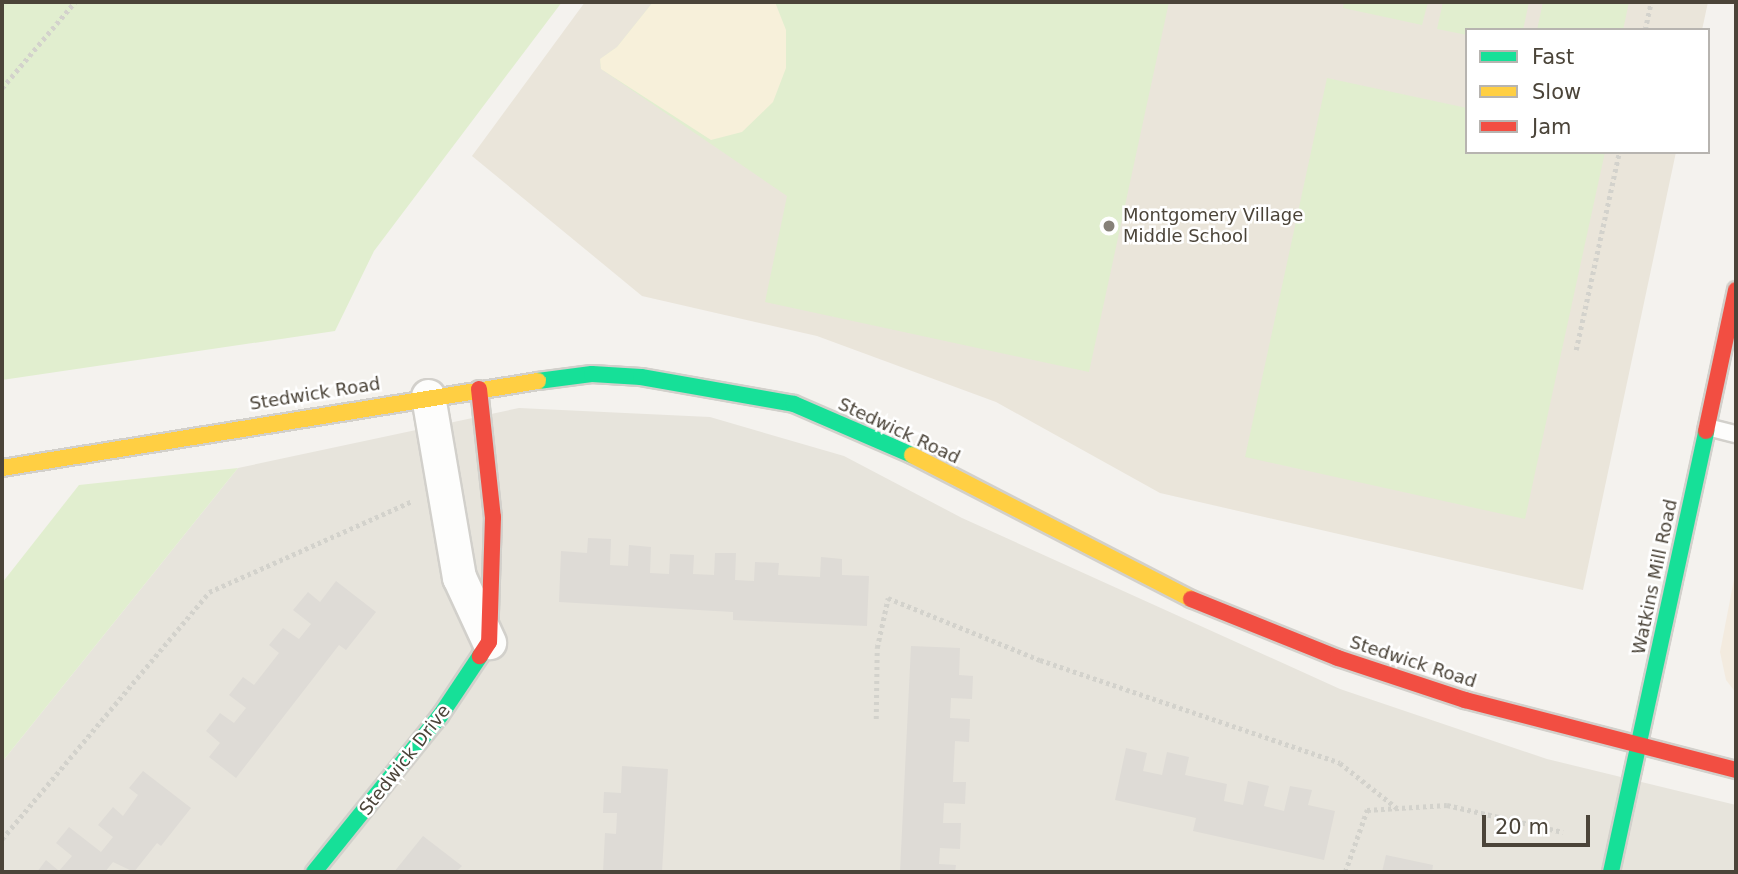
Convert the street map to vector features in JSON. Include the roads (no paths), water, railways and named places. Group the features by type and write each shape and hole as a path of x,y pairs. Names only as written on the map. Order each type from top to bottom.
{"street":[{"name":"Watkins Mill Road","path":"1611,872 1736,290"},
{"name":"Stedwick Road","path":"2,468 428,396 592,374 629,376 794,404 915,457 1179,594 1338,658 1465,700 1639,748 1736,771"},
{"path":"479,389 493,517 489,642"},
{"path":"428,396 459,577 489,642"},
{"name":"Stedwick Drive","path":"314,872 440,716 489,642"}],"lane":[{"path":"1707,428 1736,434"}],"place":[{"name":"Montgomery Village Middle School","path":"1109,226"}]}
